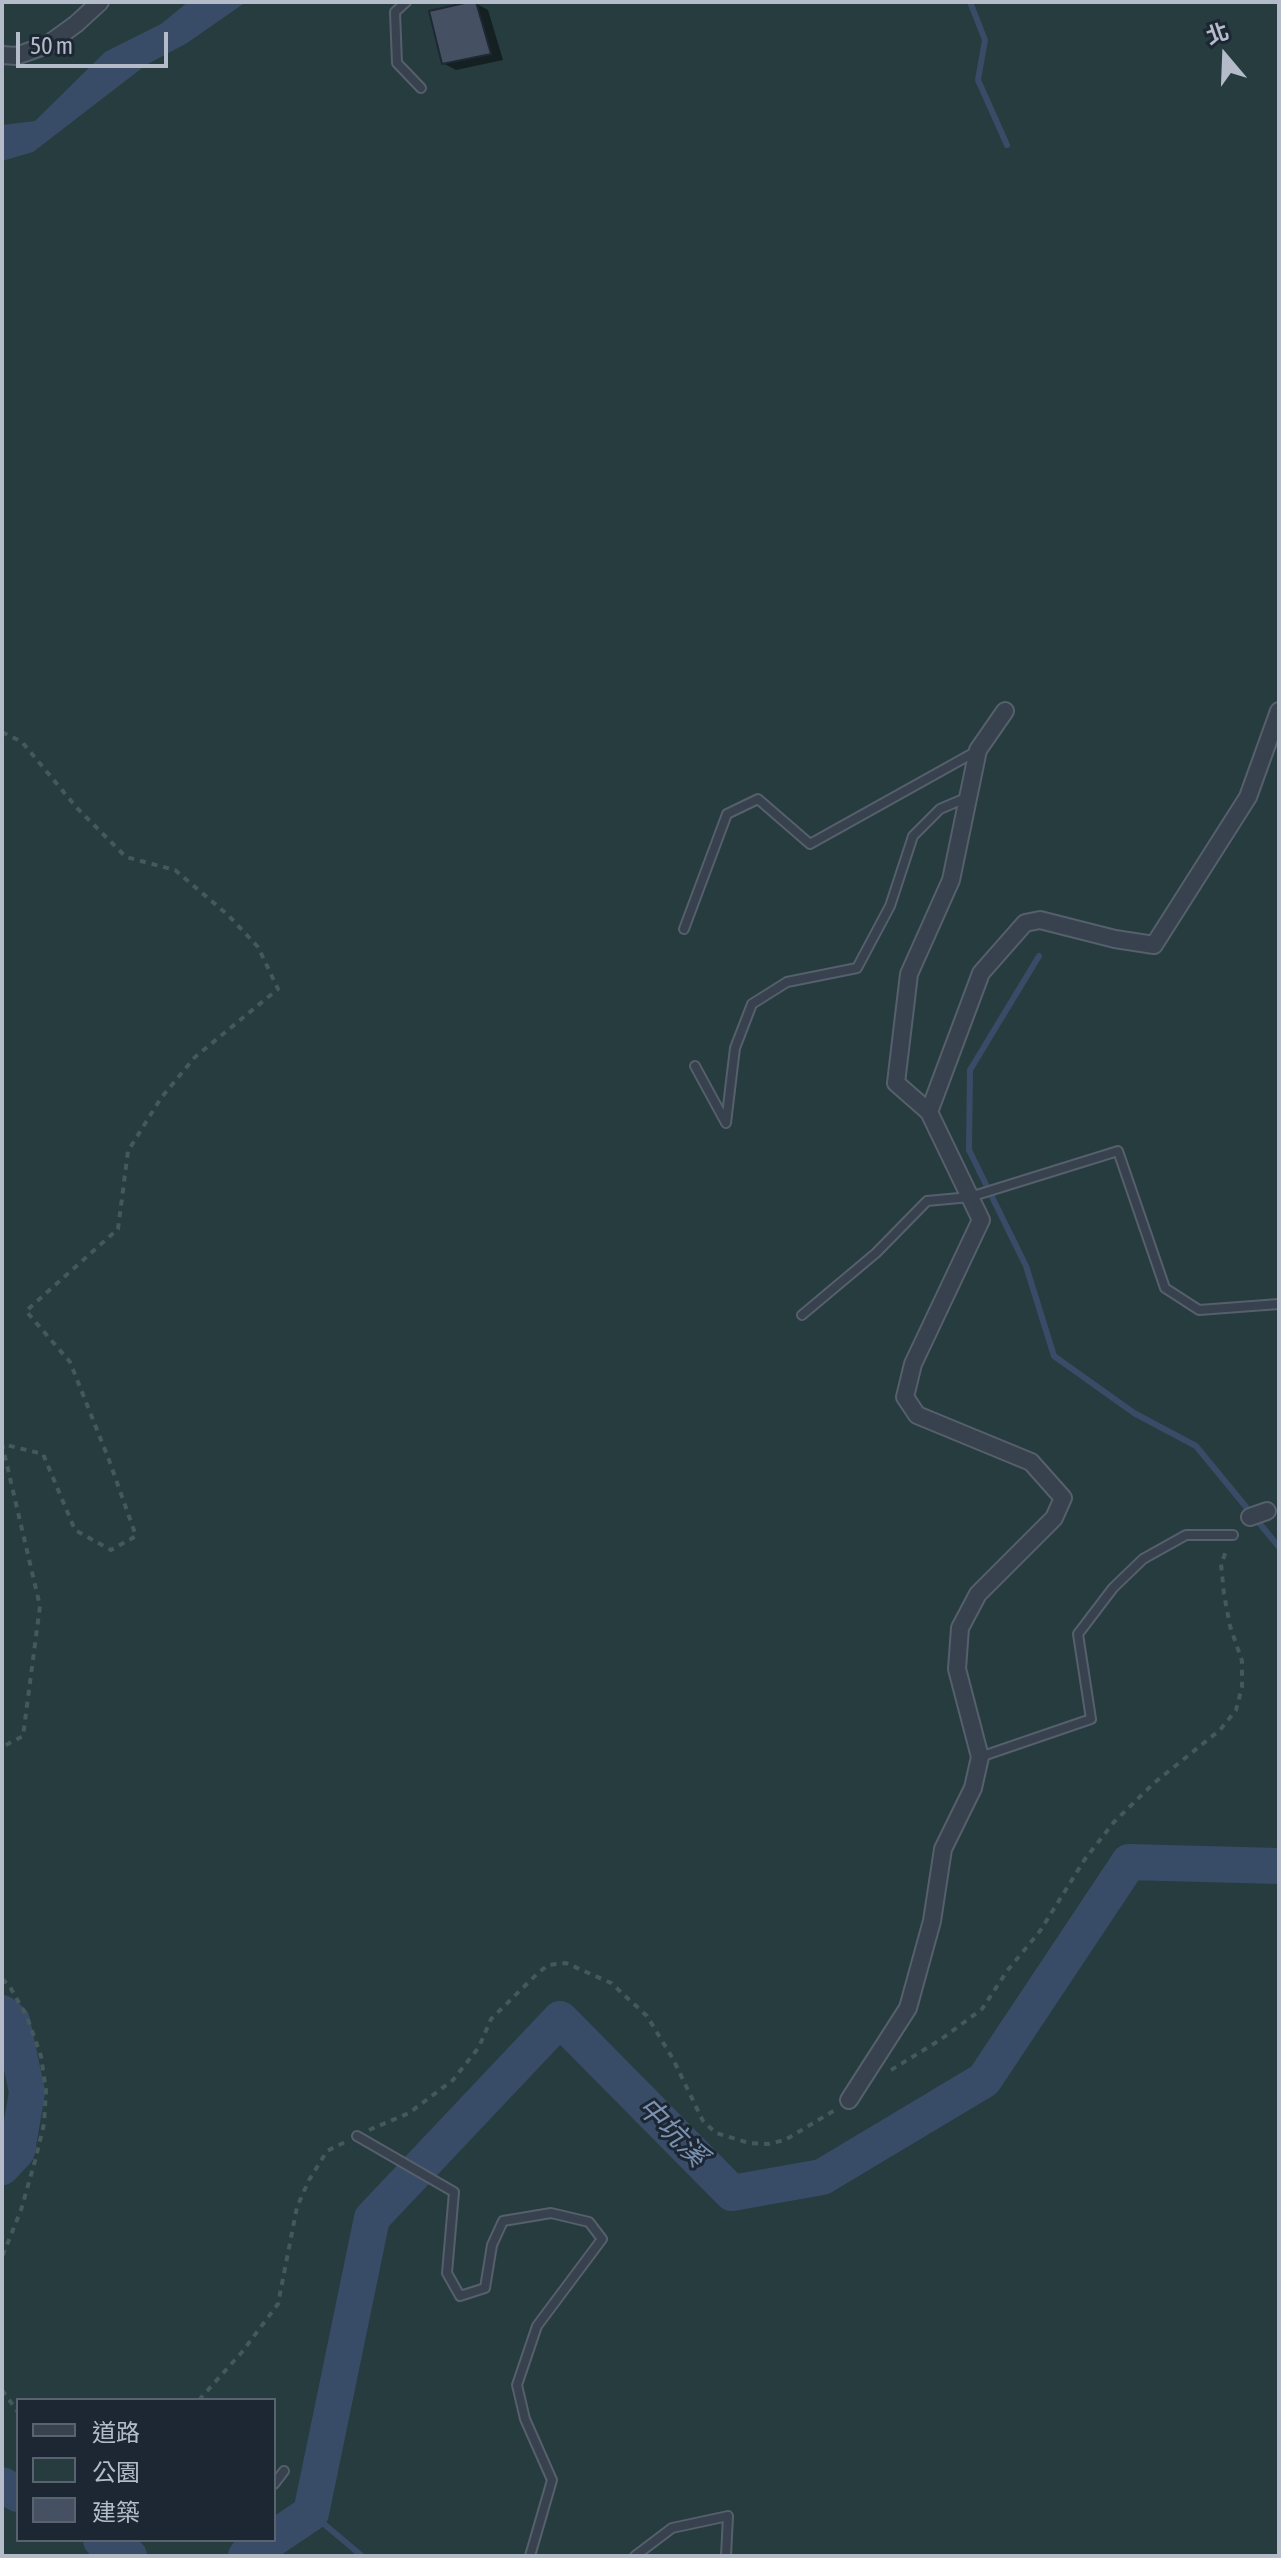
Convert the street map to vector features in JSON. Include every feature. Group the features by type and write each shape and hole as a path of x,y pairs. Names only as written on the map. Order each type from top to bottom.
{"street":[{"path":"2,55 16,56 47,45 100,2"},
{"path":"849,2100 908,2008 932,1921 943,1849 973,1788 980,1757 957,1669 960,1628 978,1594 1054,1518 1063,1498 1031,1462 917,1415 905,1397 913,1364 981,1220 973,1196 929,1112 896,1083 909,974 951,880 978,750 1005,711"},
{"path":"929,1112 981,973 1025,923 1040,920 1115,939 1154,945 1248,797 1279,711"}],"lane":[{"path":"406,2 395,12 397,63 421,88"},
{"path":"684,929 727,814 758,799 810,844 978,750"},
{"path":"695,1066 726,1123 735,1048 752,1004 787,982 857,968 890,906 913,836 940,809 968,797"},
{"path":"802,1315 876,1253 927,1201 973,1196 1118,1151 1165,1288 1199,1310 1279,1304"},
{"path":"980,1757 1091,1719 1078,1634 1113,1588 1143,1559 1186,1535 1233,1535"},
{"path":"358,2136 454,2192 447,2273 460,2296 485,2288 492,2245 503,2221 551,2213 589,2222 602,2239 537,2326 517,2385 525,2419 552,2480 530,2556"},
{"path":"276,2481 284,2471"},
{"path":"635,2556 672,2528 728,2516 726,2556"}],"path":[{"path":"2,732 22,742 77,808 126,857 175,870 228,915 258,947 278,989 195,1057 161,1098 128,1151 118,1229 26,1311 70,1362 136,1536 111,1550 75,1530 43,1454 2,1444 40,1606 23,1736 2,1747"},
{"path":"881,2076 940,2040 982,2009 1007,1971 1040,1931 1085,1859 1114,1822 1154,1783 1220,1730 1236,1710 1242,1687 1242,1661 1230,1626 1221,1564 1233,1535"},
{"path":"201,2398 242,2352 278,2304 297,2207 327,2151 409,2113 453,2080 479,2047 491,2019 548,1965 566,1963 611,1983 647,2016 673,2059 703,2121 716,2133 749,2143 768,2144 785,2140 849,2100"},
{"path":"2,1979 9,1985 27,2017 41,2056 46,2091 44,2124 35,2161 21,2210 2,2257"},
{"path":"2,2390 16,2409"}],"green space":[{"path":"2,2 1279,2 1279,2556 2,2556"}],"water":[{"path":"188,2 246,2 187,43 146,65 33,152 2,161 2,125 35,121 105,52 161,24"}],"building":[{"path":"476,2 491,54 442,64 429,11"}],"waterway":[{"path":"970,2 985,40 978,80 1007,145"},
{"path":"1039,956 970,1070 969,1150 1026,1266 1054,1356 1134,1413 1196,1446 1279,1547"},
{"name":"中坑溪","path":"276,2537 311,2513 372,2218 560,2019 732,2193 822,2177 984,2080 1129,1862 1279,1866"},
{"name":"中坑溪","path":"2,2013 12,2021 27,2092 17,2151 2,2167"},
{"name":"中坑溪","path":"2,2485 16,2493"},
{"path":"311,2513 362,2556"},
{"name":"中坑溪","path":"104,2542 129,2556"},
{"name":"中坑溪","path":"246,2556 268,2542"}]}
